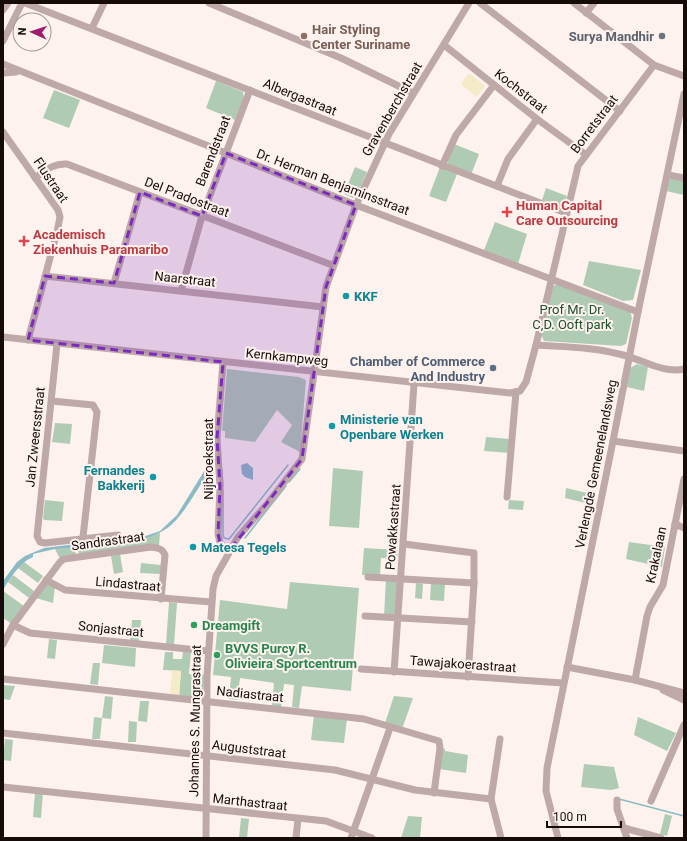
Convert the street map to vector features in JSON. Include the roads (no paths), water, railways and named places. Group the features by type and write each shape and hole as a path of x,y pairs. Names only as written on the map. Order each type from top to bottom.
{"street":[{"path":"3,10 8,3"},
{"path":"3,41 24,3"},
{"name":"Albergastraat","path":"24,3 92,28 384,144 566,213"},
{"path":"92,28 104,3"},
{"path":"209,3 341,58 414,93"},
{"name":"Gravenberchstraat","path":"314,372 326,287 332,265 356,204 384,144 469,3"},
{"path":"480,3 620,111"},
{"path":"574,3 654,65 684,76"},
{"path":"586,13 594,3"},
{"name":"Kochstraat","path":"444,45 537,119 585,154"},
{"name":"Dr. Herman Benjaminsstraat","path":"3,64 356,204 638,312"},
{"name":"Borretstraat","path":"536,345 578,166 585,154 620,111 654,65"},
{"name":"Dr. Herman Benjaminsstraat","path":"3,73 9,71 20,72"},
{"path":"442,166 456,135 494,85"},
{"name":"Barendstraat","path":"181,291 202,216 250,90"},
{"name":"Verlengde Gemeenelandsweg","path":"558,838 548,800 546,779 563,683 684,94"},
{"path":"497,186 508,159 537,119"},
{"name":"Flustraat","path":"3,132 58,210 60,217 28,340"},
{"name":"Del Pradostraat","path":"35,178 59,163 67,164 332,265"},
{"path":"668,175 684,178"},
{"path":"114,283 140,192"},
{"name":"Naarstraat","path":"45,276 323,307"},
{"name":"Kernkampweg","path":"3,338 414,384 510,393 516,392"},
{"name":"Jan Zweersstraat","path":"57,344 37,532 39,539 43,543 83,537"},
{"path":"507,497 516,392 520,391 526,382 536,345 594,350 629,357 668,370 684,369"},
{"name":"Nijbroekstraat","path":"223,362 217,438 220,487 218,534 220,543 228,552"},
{"name":"Johannes S. Mungrastraat","path":"206,838 206,702 211,602 216,576 228,552 238,537 272,498 302,459 314,372"},
{"name":"Powakkastraat","path":"394,672 399,618 414,384"},
{"path":"52,401 93,405 97,412 83,537 118,535"},
{"path":"613,441 684,451"},
{"name":"Krakalaan","path":"635,680 647,616 650,607 663,585 684,479"},
{"path":"675,524 684,528"},
{"path":"404,544 474,553 476,557 468,677"},
{"name":"Sandrastraat","path":"3,644 13,625 46,580 64,559 151,547 159,548 165,555 161,599"},
{"path":"368,577 474,583"},
{"name":"Lindastraat","path":"46,580 65,590 211,602"},
{"path":"365,616 472,622"},
{"name":"Sonjastraat","path":"13,625 30,633 208,651"},
{"path":"567,667 635,680 684,700"},
{"name":"Tawajakoerastraat","path":"362,669 563,683"},
{"name":"Nadiastraat","path":"3,679 364,719 390,728 439,741 440,748 434,793"},
{"path":"650,685 684,692"},
{"path":"652,801 684,725"},
{"path":"352,834 373,779 390,728"},
{"name":"Auguststraat","path":"3,733 335,770 415,790 491,799"},
{"path":"500,739 491,799 501,838"},
{"name":"Marthastraat","path":"3,787 326,821 352,834 372,838"},
{"path":"617,800 617,809 626,838"},
{"path":"296,838 298,819"},
{"path":"624,828 661,838"}],"water":[{"path":"247,463 253,468 253,480 242,474 241,465"},
{"path":"206,468 209,470 208,473 188,504 172,525 161,532 149,537 132,541 90,547 77,546 78,544 109,540 137,539 160,531 177,515"},
{"path":"76,544 76,548 55,549 33,554 33,557 16,571 3,590 3,581 17,562 25,556 44,548"}],"waterway":[{"path":"223,490 223,535 224,538 229,539 288,465"},
{"path":"289,482 300,469"},
{"path":"222,470 223,486"},
{"path":"245,538 286,486"},
{"path":"619,799 684,816"}],"place":[{"name":"Hair Styling Center Suriname","path":"304,36"},
{"name":"Surya Mandhir","path":"662,36"},
{"name":"Human Capital Care Outsourcing","path":"507,212"},
{"name":"Academisch Ziekenhuis Paramaribo","path":"24,241"},
{"name":"KKF","path":"346,296"},
{"name":"Chamber of Commerce And Industry","path":"493,368"},
{"name":"Ministerie van Openbare Werken","path":"332,426"},
{"name":"Fernandes Bakkerij","path":"153,477"},
{"name":"Matesa Tegels","path":"193,547"},
{"name":"Dreamgift","path":"194,625"},
{"name":"BVVS Purcy R. Olivieira Sportcentrum","path":"217,655"}],"park label":[{"name":"Prof Mr. Dr. C,D. Ooft park","path":"572,316"}]}
